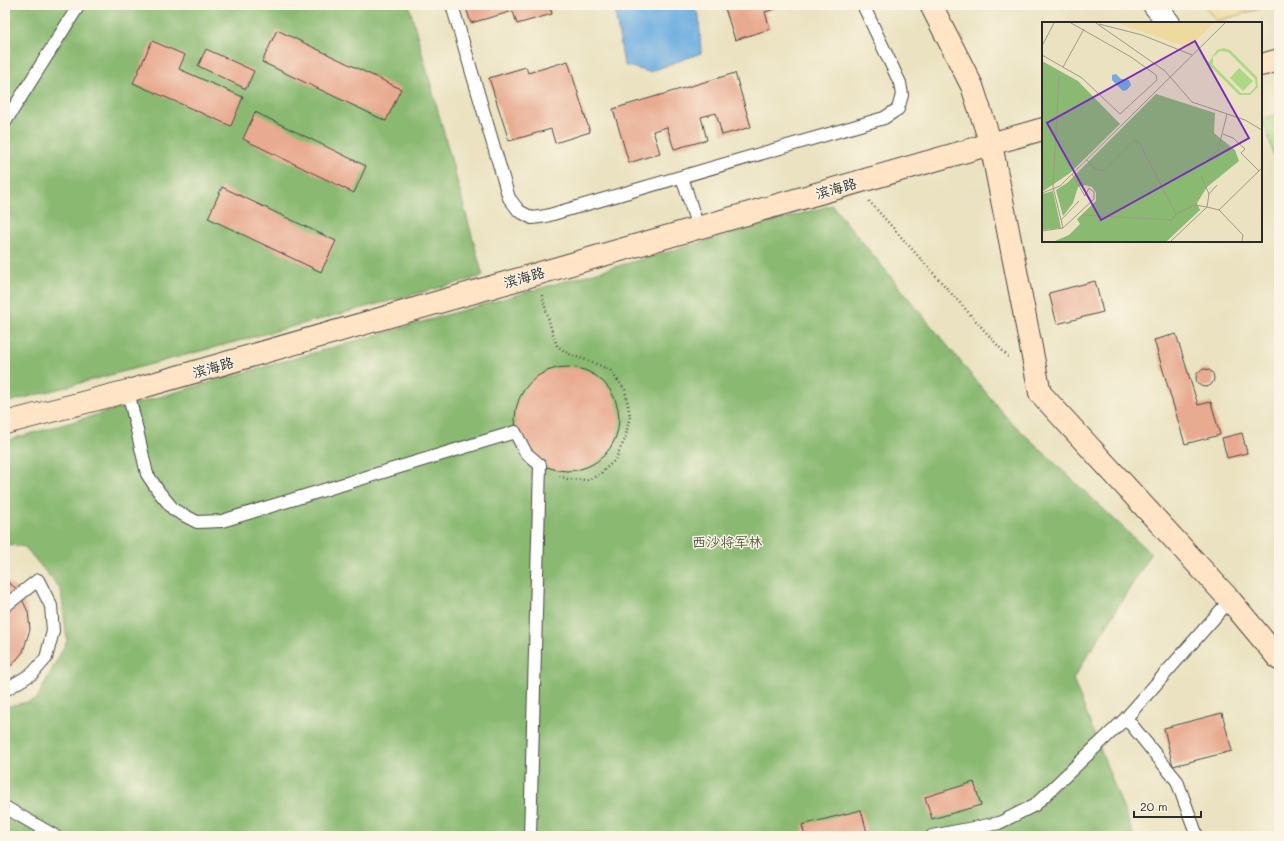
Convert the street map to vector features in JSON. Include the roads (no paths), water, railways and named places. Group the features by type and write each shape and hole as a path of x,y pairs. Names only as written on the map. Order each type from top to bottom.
{"main road":[{"path":"931,5 972,86 991,144 1040,393 1230,600 1279,659"},
{"path":"1262,65 1279,60"},
{"name":"滨海路","path":"5,423 128,391 1042,129"}],"street":[{"path":"1154,5 1168,22"}],"lane":[{"path":"5,122 79,5"},
{"path":"452,5 509,198 519,211 532,218 546,216 884,118 898,109 902,95 900,83 863,5"},
{"path":"682,177 698,228"},
{"path":"128,391 146,474 174,510 197,522 222,521 515,432 526,453 540,465 530,836"},
{"path":"5,606 38,580 51,606 53,631 46,658 33,673 5,690"},
{"path":"932,836 998,824 1035,805 1126,718 1230,600"},
{"path":"1126,718 1177,781 1197,836"},
{"path":"5,807 55,836"}],"water":[{"path":"614,5 692,5 699,15 701,53 649,72 624,65"}],"park label":[{"name":"西沙将军林","path":"727,541"}]}
